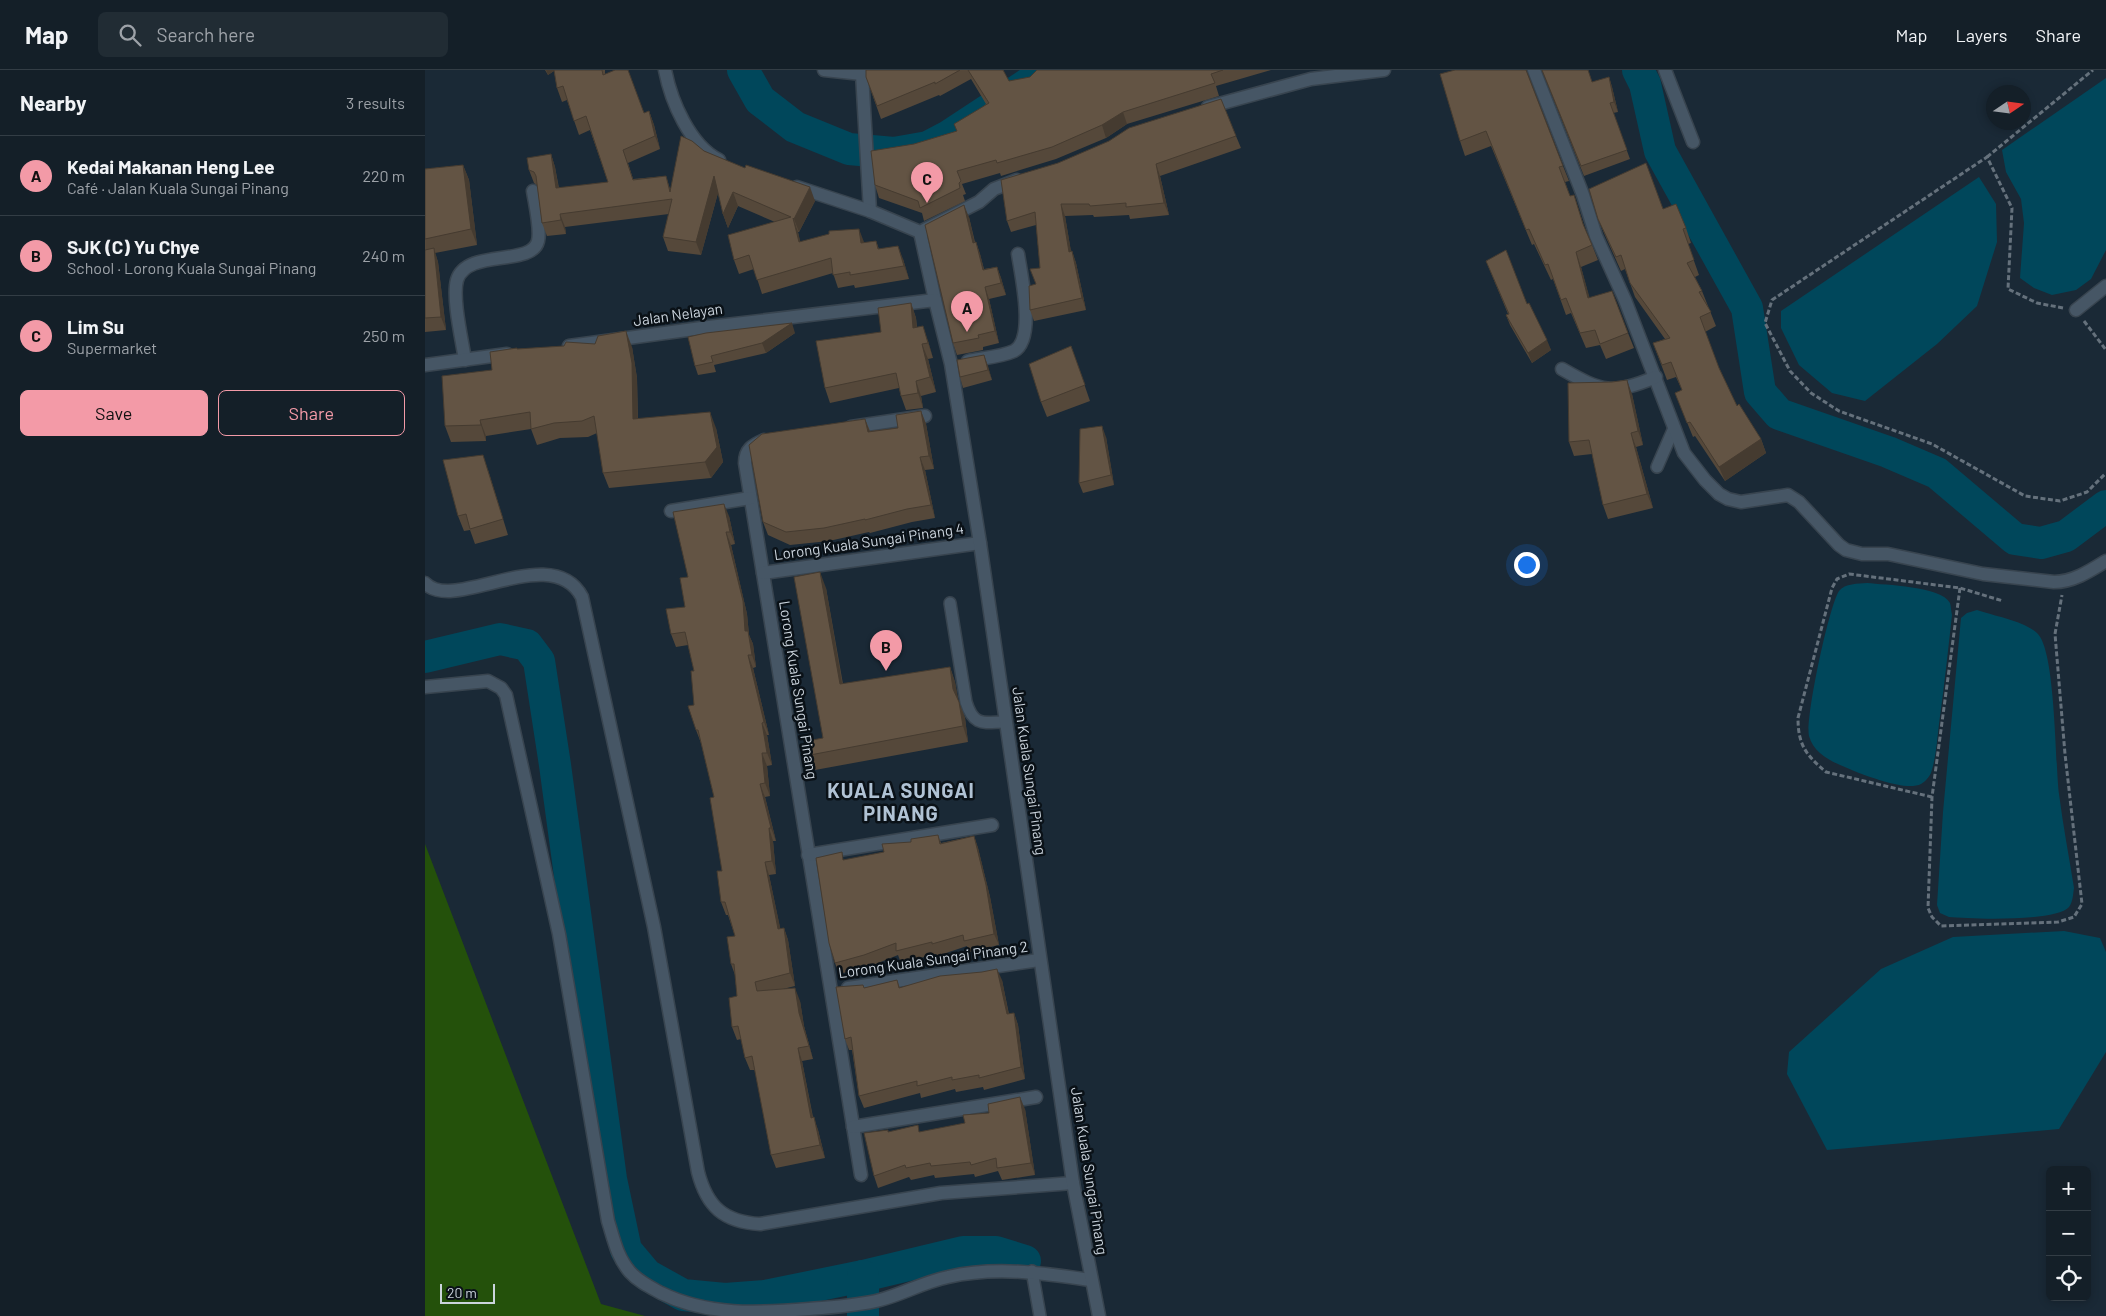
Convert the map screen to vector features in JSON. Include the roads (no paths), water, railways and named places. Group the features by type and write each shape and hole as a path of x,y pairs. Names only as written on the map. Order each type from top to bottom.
{"street":[{"path":"665,70 672,98 703,150 712,157 729,164"},
{"path":"824,70 866,72 863,113 869,211"},
{"path":"1193,111 1311,79 1384,70"},
{"path":"1534,70 1583,195 1596,236 1625,300 1684,453 1705,480 1723,497 1741,502 1788,495 1799,502 1833,540 1846,550 1867,555 1888,554 1983,574 2029,581 2065,582 2079,577 2106,561"},
{"path":"1665,70 1693,142"},
{"path":"785,183 869,211 920,232 979,202 994,188 1029,176"},
{"path":"465,360 456,296 457,279 463,270 472,264 524,253 535,247 539,235 533,191"},
{"name":"Jalan Kuala Sungai Pinang","path":"920,232 951,364 1006,722 1039,960 1073,1183 1090,1280 1099,1316"},
{"path":"951,364 1011,352 1019,346 1026,328 1019,254"},
{"path":"2076,310 2106,286"},
{"name":"Jalan Nelayan","path":"553,348 935,300"},
{"path":"425,365 524,352"},
{"path":"1562,369 1600,389 1608,390 1638,384 1656,377"},
{"path":"836,429 925,416"},
{"name":"Lorong Kuala Sungai Pinang","path":"779,437 764,440 752,446 747,451 745,463 861,1175"},
{"path":"671,511 750,498"},
{"name":"Lorong Kuala Sungai Pinang 4","path":"763,573 979,542"},
{"path":"425,583 431,588 443,590 547,574 569,582 582,597 653,927 698,1172 702,1187 719,1211 726,1217 760,1224 941,1193 1073,1183"},
{"path":"425,687 488,680 501,688 506,695 559,934 601,1186 619,1256 639,1281 678,1302 694,1307 762,1314 825,1312 879,1300 948,1277 986,1272 1032,1271 1090,1280"},
{"path":"808,855 992,825"},
{"name":"Lorong Kuala Sungai Pinang 2","path":"831,991 1039,960"},
{"path":"853,1127 1036,1097"}],"lane":[{"path":"1657,467 1674,428"},
{"path":"950,603 969,711 981,723 1006,722"},
{"path":"1032,1271 1039,1316"}],"water":[{"path":"2106,78 2106,250 2091,279 2076,290 2052,295 2034,288 2020,278 2024,223 2021,199 2006,172 2002,150"},
{"path":"1979,177 1996,204 1997,242 1977,306 1937,344 1865,401 1832,393 1799,365 1781,328 1781,311"},
{"path":"1867,583 1925,590 1945,597 1950,603 1952,615 1934,761 1928,778 1915,786 1881,781 1837,764 1817,750 1809,736 1814,687 1824,639 1835,601 1842,588 1852,584"},
{"path":"1977,610 2025,625 2037,633 2043,644 2048,661 2054,708 2059,794 2074,888 2073,898 2069,907 2061,912 2031,917 1960,918 1949,917 1940,913 1937,905 1943,812 1961,618 1967,613"},
{"path":"2064,931 2100,938 2106,952 2106,1052 2059,1129 1827,1150 1787,1074 1789,1052 1881,969 1953,937"}],"waterway":[{"path":"743,70 760,100 795,127 849,149 894,153 928,147 947,137 1049,70"},
{"path":"1638,70 1645,84 1660,151 1747,308 1760,392 1779,414 1888,452 1937,473 2015,539 2041,543 2066,536 2106,506"},
{"path":"425,657 500,639 527,645 539,661 555,765 611,1179 626,1250 647,1275 683,1295 725,1299 765,1296 863,1276 963,1252 996,1252 1025,1261"},
{"path":"863,1276 863,1316"}],"place":[{"name":"Lim Su","path":"927,203"},
{"name":"Kedai Makanan Heng Lee","path":"967,332"},
{"name":"SJK (C) Yu Chye","path":"886,671"}],"district":[{"name":"KUALA SUNGAI PINANG","path":"901,802"}]}
